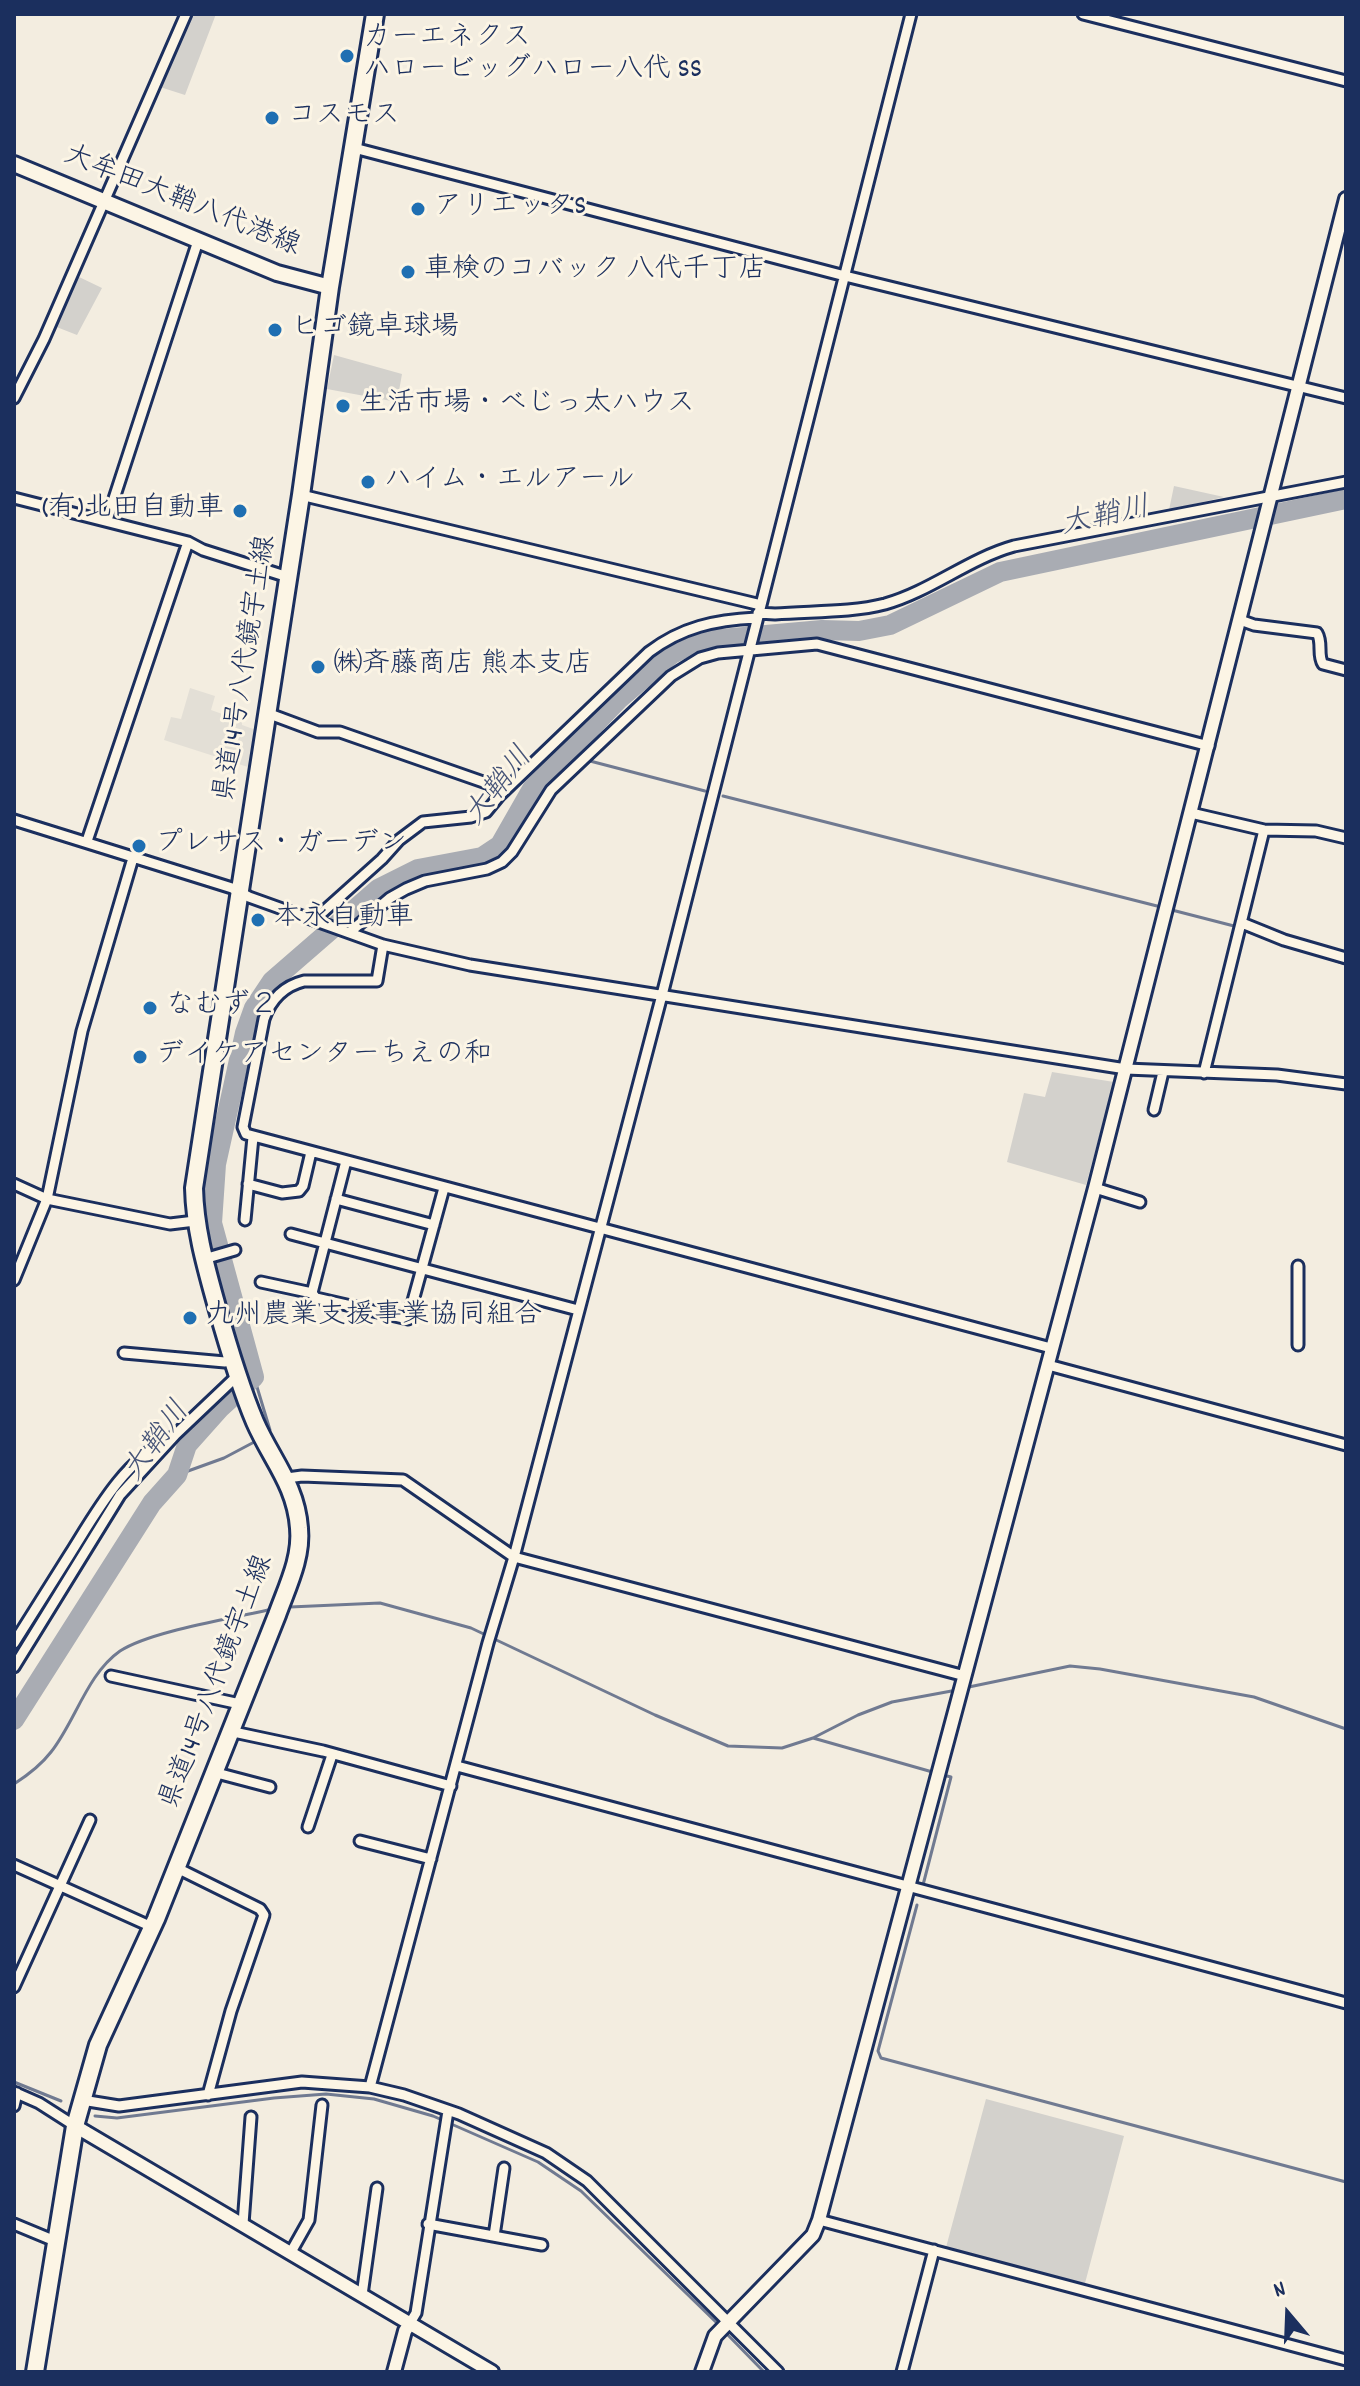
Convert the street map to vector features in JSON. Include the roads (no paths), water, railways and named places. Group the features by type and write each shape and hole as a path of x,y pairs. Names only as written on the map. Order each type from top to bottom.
{"main road":[{"name":"県道14号八代鏡宇土線","path":"35,2372 75,2126 98,2045 152,1927 277,1615 300,1542 299,1524 287,1478 257,1428 231,1358 208,1258 195,1221 196,1173 301,495 330,287 375,14"},
{"name":"大牟田大鞘八代港線","path":"14,164 277,273 330,287"}],"street":[{"path":"14,398 105,203 186,14"},
{"path":"370,2087 601,1229 911,14"},
{"path":"1083,14 1346,81"},
{"path":"354,148 845,276 1346,398"},
{"path":"702,2372 707,2351 724,2327 813,2235 819,2220 944,1762 1166,916 1346,199"},
{"path":"107,520 198,241"},
{"path":"317,921 399,840 423,822 480,816 486,812 649,652 688,628 758,615 884,604 1003,549 1270,501 1346,482"},
{"path":"301,495 758,615"},
{"path":"14,498 188,542 203,550 288,577"},
{"path":"87,841 188,542"},
{"path":"1240,620 1254,625 1317,633 1321,639 1323,664 1346,670"},
{"path":"348,931 406,889 443,877 487,869 502,862 512,852 541,802 589,754 683,667 718,653 817,644 1209,746"},
{"path":"267,713 318,732 340,732 489,784 500,795"},
{"path":"1191,813 1264,830 1316,831 1346,838"},
{"path":"15,823 87,841 383,945 470,965 1126,1069 1277,1075 1346,1084"},
{"path":"1204,1073 1264,830"},
{"path":"14,1280 47,1199 82,1031 133,858"},
{"path":"1242,923 1284,940 1346,958"},
{"path":"383,945 377,981 304,981 293,984 269,1005 243,1127 246,1134 1051,1348"},
{"path":"1154,1110 1163,1072"},
{"path":"245,1220 253,1137"},
{"path":"248,1184 282,1193 299,1191 311,1152"},
{"path":"312,1293 346,1161"},
{"path":"14,1184 47,1199 170,1224 195,1221"},
{"path":"261,1282 408,1319 444,1188"},
{"path":"1095,1188 1140,1202"},
{"path":"336,1199 434,1225"},
{"path":"291,1234 578,1310"},
{"path":"208,1258 235,1250"},
{"path":"1298,1266 1298,1345"},
{"path":"124,1353 225,1362 231,1358"},
{"path":"1048,1365 1346,1445"},
{"path":"14,1667 120,1495 176,1434 237,1379"},
{"path":"14,1643 108,1493 156,1445 176,1434"},
{"path":"287,1478 403,1480 514,1557 964,1678"},
{"path":"111,1676 240,1704"},
{"path":"229,1731 451,1786"},
{"path":"308,1827 332,1755"},
{"path":"457,1766 1346,2003"},
{"path":"213,1772 270,1787"},
{"path":"14,1987 90,1820"},
{"path":"360,1841 431,1859"},
{"path":"14,1865 152,1927"},
{"path":"175,1867 260,1909 264,1915 231,2011 208,2095"},
{"path":"82,2100 119,2106 302,2082 370,2087 404,2095 446,2115 546,2153 587,2181 724,2327 778,2372"},
{"path":"14,2106 15,2092 39,2103 492,2372"},
{"path":"291,2252 309,2220 322,2105"},
{"path":"394,2372 405,2331 416,2313 446,2115"},
{"path":"243,2224 251,2117"},
{"path":"494,2236 504,2168"},
{"path":"362,2295 377,2188"},
{"path":"819,2220 1346,2360"},
{"path":"14,2224 55,2241"},
{"path":"428,2224 542,2245"},
{"path":"902,2372 934,2250"}],"waterway":[{"name":"大鞘川","path":"14,1720 152,1503 177,1475 187,1445 220,1408 254,1377 212,1223 216,1164 245,1033 254,1008 272,981 378,889 418,869 482,857 500,845 532,789 618,700 672,654 699,641 822,630 859,631 890,625 1000,572 1346,499"},
{"path":"567,755 705,791"},
{"path":"723,796 1161,907"},
{"path":"1168,909 1234,926"},
{"path":"1246,931 1267,938"},
{"path":"1308,952 1346,964"},
{"path":"254,1377 270,1430 267,1433"},
{"path":"177,1475 224,1458 258,1440"},
{"path":"290,1607 380,1603 471,1628 728,1746 782,1748 813,1738 892,1702 957,1690"},
{"path":"14,1784 34,1770 51,1752 90,1685 120,1651 151,1637 268,1610"},
{"path":"964,1688 1070,1666 1100,1669 1254,1697 1346,1729"},
{"path":"813,1738 936,1773"},
{"path":"923,1885 951,1777 943,1775"},
{"path":"917,1905 878,2051 881,2058 1346,2182"},
{"path":"14,2082 61,2101"},
{"path":"95,2116 117,2118 326,2094 374,2099 433,2116 538,2162 581,2191 720,2326"},
{"path":"725,2332 764,2372"}],"place":[{"name":"カーエネクス ハロービッグハロー八代 SS","path":"347,56"},
{"name":"コスモス","path":"272,118"},
{"name":"アリエッタS","path":"418,209"},
{"name":"車検のコバック 八代千丁店","path":"408,272"},
{"name":"ヒゴ鏡卓球場","path":"275,330"},
{"name":"生活市場・べじっ太ハウス","path":"343,406"},
{"name":"ハイム・エルアール","path":"368,482"},
{"name":"(有)北田自動車","path":"240,511"},
{"name":"㈱斉藤商店 熊本支店","path":"318,667"},
{"name":"プレサス・ガーデン","path":"139,846"},
{"name":"本永自動車","path":"258,920"},
{"name":"なむず２","path":"150,1008"},
{"name":"デイケアセンターちえの和","path":"140,1057"},
{"name":"九州農業支援事業協同組合","path":"190,1318"}]}
